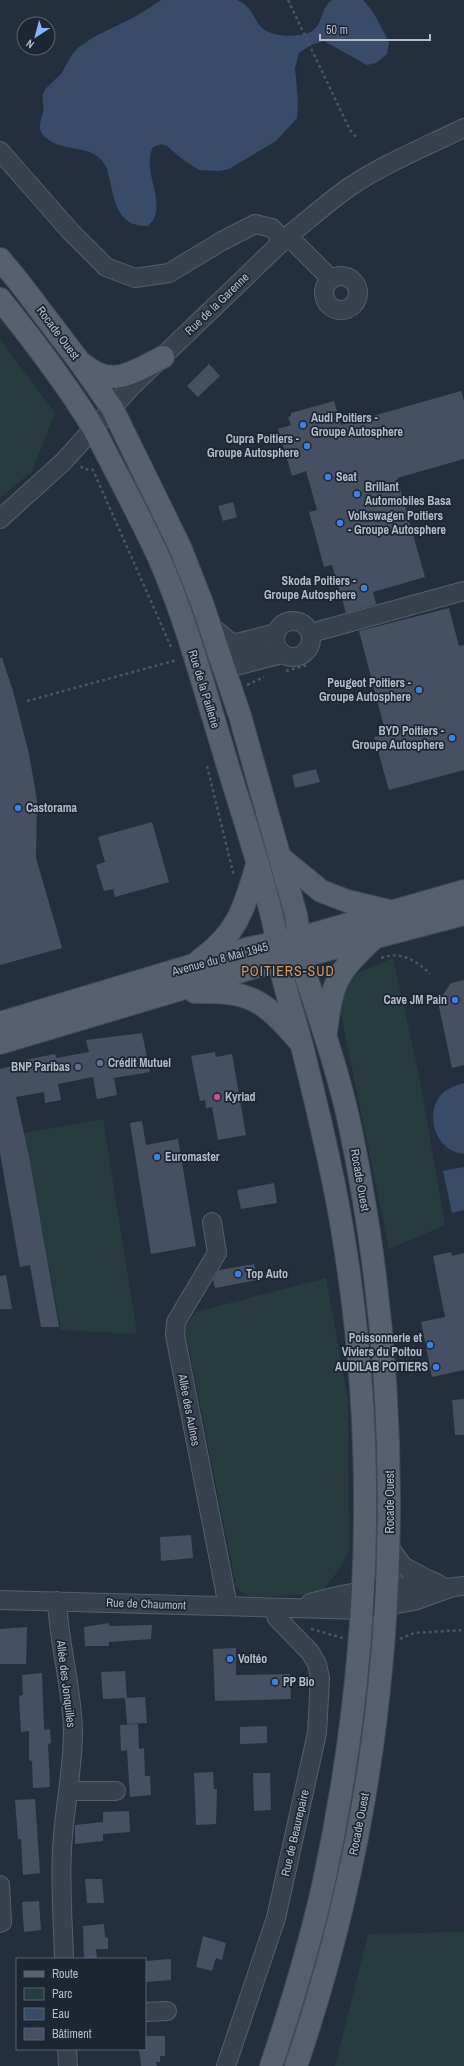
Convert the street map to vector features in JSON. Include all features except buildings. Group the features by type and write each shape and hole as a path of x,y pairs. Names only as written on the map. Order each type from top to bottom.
{"main road":[{"name":"Rocade Ouest","path":"0,260 20,282 112,408"},
{"name":"Rocade Ouest","path":"0,300 27,333 94,429"},
{"path":"79,361 97,374 114,378 125,376 163,357"},
{"name":"Rue de la Paillerie","path":"112,408 148,478 180,547 225,668 281,858 298,929 288,950"},
{"name":"Rue de la Paillerie","path":"94,429 159,559 179,612 247,825 258,865 288,950"},
{"path":"179,612 204,649 225,668 204,688"},
{"path":"281,858 321,891 346,901 391,911"},
{"path":"190,967 216,949 236,923 245,905 258,865"},
{"name":"Avenue du 8 Mai 1945","path":"0,1043 168,993 391,911 464,891"},
{"name":"Avenue du 8 Mai 1945","path":"0,1023 250,948 288,950 375,949 464,914"},
{"path":"325,1039 329,1004 336,982 348,963 375,949"},
{"name":"Rocade Ouest","path":"288,950 325,1039 340,1083 351,1130 374,1267 387,1398 390,1465 387,1597 381,1677 360,1828 326,1969 296,2066"},
{"name":"Rocade Ouest","path":"271,2066 301,1970 322,1891 335,1824 348,1742 363,1600 365,1467 363,1400 357,1342 349,1274 337,1198 302,1044 288,950"},
{"path":"168,993 225,992 248,997 261,1003 302,1044"}],"street":[{"name":"Rue de la Garenne","path":"0,519 63,462 112,408 286,238 348,188 377,171 464,128"},
{"path":"0,151 71,232 106,267 135,278 169,273 222,241 255,224 272,228 286,238 331,279"},
{"path":"311,633 464,591"},
{"path":"225,668 278,642 283,624 294,621 305,624 311,633 311,645 303,655 292,658 278,642"},
{"path":"210,625 230,642 278,642"},
{"name":"Allée des Aulnes","path":"212,1222 217,1253 176,1322 175,1335 228,1606"},
{"path":"389,1547 403,1566 426,1579 458,1586"},
{"name":"Rue de Chaumont","path":"0,1600 293,1608 354,1591 363,1600 387,1597 414,1601 458,1586"},
{"name":"Allée des Jonquilles","path":"57,1601 59,1632 73,1729 73,1756 62,1849 64,1958"},
{"name":"Rue de Beaurepaire","path":"226,2066 276,1918 311,1764 317,1727 320,1678 317,1664 310,1652 277,1618 273,1608"},
{"path":"69,1791 116,1791"},
{"path":"0,1885 2,1922 0,1923"},
{"path":"146,2012 167,2011"},
{"path":"67,2050 68,2066"}],"path":[{"path":"288,0 296,13 327,84 350,130 357,138"},
{"path":"80,465 83,469 93,470 177,660 179,668"},
{"path":"27,701 177,660"},
{"path":"284,671 306,665"},
{"path":"246,687 258,679 270,675"},
{"path":"205,759 233,865 235,879"},
{"path":"375,949 387,955 404,956 418,962 430,974"},
{"path":"396,1641 414,1633 464,1630"}],"green space":[{"path":"0,339 55,413 32,471 0,498"},
{"path":"393,958 419,1075 445,1225 389,1249 340,1009 344,988 355,974"},
{"path":"103,1119 137,1334 61,1330 24,1133"},
{"path":"326,1278 348,1400 349,1552 340,1568 321,1593 252,1597 241,1592 236,1586 185,1329 195,1312"},
{"path":"464,1932 464,2066 335,2066 368,1934"}],"water":[{"path":"161,0 237,0 249,8 258,23 265,30 270,33 288,36 305,34 316,28 325,8 332,0 363,0 373,12 389,42 387,54 376,63 367,65 324,41 311,45 299,53 295,68 298,102 297,118 276,141 229,169 220,171 199,170 167,146 161,144 153,147 150,156 150,164 156,199 155,216 148,226 138,225 131,223 120,212 114,198 107,168 100,159 85,151 52,142 42,134 40,125 43,110 43,94 47,87 61,74 79,47 139,14"},
{"path":"464,1083 464,1154 455,1152 440,1140 433,1123 433,1114 435,1104 442,1093"},
{"path":"464,1167 464,1210 452,1213 443,1171"}],"place":[{"name":"Audi Poitiers - Groupe Autosphere","path":"303,425"},
{"name":"Cupra Poitiers - Groupe Autosphere","path":"307,446"},
{"name":"Seat","path":"328,477"},
{"name":"Brillant Automobiles Basa","path":"357,494"},
{"name":"Volkswagen Poitiers - Groupe Autosphere","path":"340,523"},
{"name":"Skoda Poitiers - Groupe Autosphere","path":"364,588"},
{"name":"Peugeot Poitiers - Groupe Autosphere","path":"419,690"},
{"name":"BYD Poitiers - Groupe Autosphere","path":"452,738"},
{"name":"Castorama","path":"18,808"},
{"name":"Cave JM Pain","path":"455,1000"},
{"name":"Crédit Mutuel","path":"100,1063"},
{"name":"BNP Paribas","path":"78,1067"},
{"name":"Kyriad","path":"217,1097"},
{"name":"Euromaster","path":"157,1157"},
{"name":"Top Auto","path":"238,1274"},
{"name":"Poissonnerie et Viviers du Poitou","path":"430,1345"},
{"name":"AUDILAB POITIERS","path":"436,1367"},
{"name":"Voltéo","path":"230,1659"},
{"name":"PP Bio","path":"275,1682"}],"district":[{"name":"POITIERS-SUD","path":"288,971"}]}
